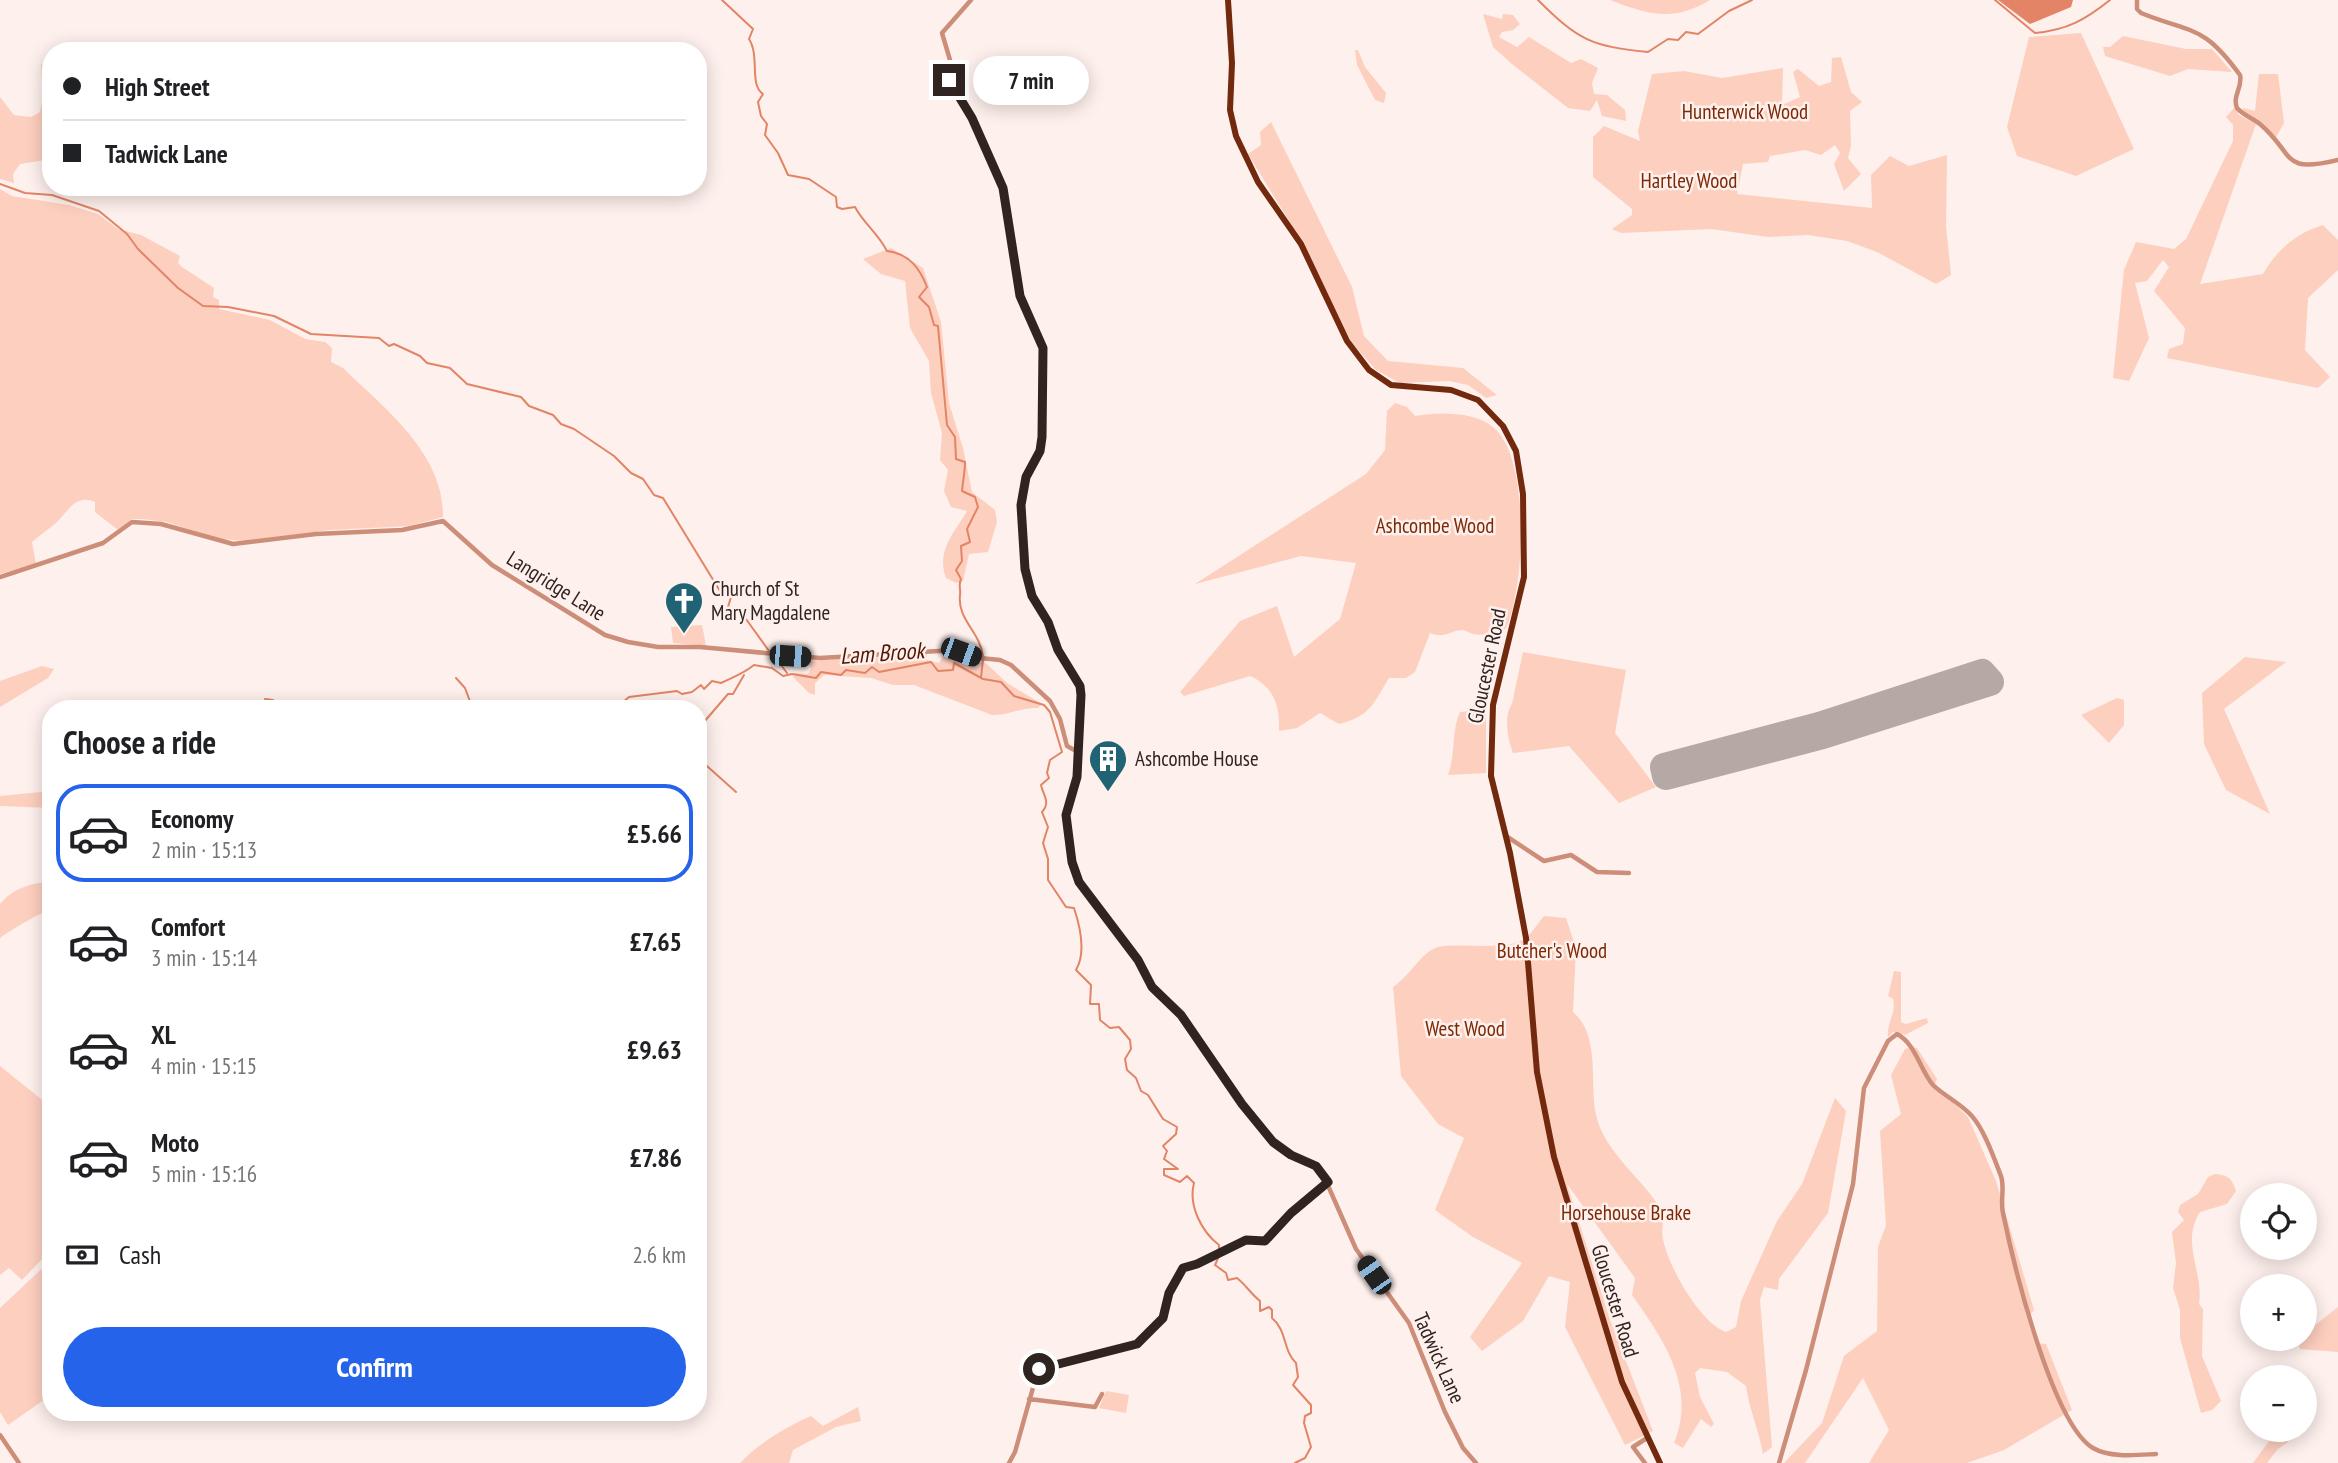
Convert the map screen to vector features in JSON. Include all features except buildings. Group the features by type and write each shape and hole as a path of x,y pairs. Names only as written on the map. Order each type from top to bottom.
{"highway":[{"name":"Gloucester Road","path":"1228,0 1232,63 1230,110 1236,136 1258,182 1301,244 1347,341 1369,370 1391,385 1451,390 1478,400 1496,416 1516,451 1523,494 1524,577 1496,688 1490,738 1491,776 1526,939 1537,1072 1554,1157 1622,1382 1660,1463"}],"street":[{"name":"Tadwick Lane","path":"971,0 943,30 942,37 950,62 949,80 972,118 1003,188 1020,296 1043,348 1042,437 1040,451 1026,477 1021,505 1025,569 1032,596 1048,622 1058,650 1080,686 1081,734 1077,777 1066,815 1072,862 1079,882 1138,960 1152,987 1181,1015 1242,1104 1273,1142 1291,1155 1316,1166 1328,1182 1356,1249 1409,1323 1429,1378 1463,1448 1476,1463"},
{"path":"2137,0 2137,9 2141,13 2196,30 2215,44 2240,75 2235,100 2237,108 2261,125 2290,160 2304,167 2338,160"},
{"name":"Langridge Lane","path":"0,577 94,547 127,525 139,522 161,524 233,544 316,534 402,530 443,521 492,565 594,628 628,642 658,647 701,647 820,658 955,650 1006,662 1050,701 1060,719 1068,746 1078,752"},
{"path":"1506,836 1544,861 1571,855 1597,872 1629,873"},
{"path":"1779,1463 1806,1370 1853,1184 1864,1088 1888,1041 1897,1034 1915,1055 1932,1084 1949,1094 1976,1121 2002,1180 2002,1211 2040,1358 2055,1392 2081,1436 2089,1446 2106,1453 2156,1454"},
{"path":"1009,1463 1038,1370 1137,1344 1148,1336 1165,1313 1167,1300 1181,1270 1246,1240 1265,1241 1291,1213 1328,1182"},
{"path":"1029,1399 1095,1407 1102,1394"},
{"path":"0,1435 19,1463"},
{"path":"1645,1463 1633,1447 1647,1438"}],"green space":[{"path":"1610,0 1710,0 1684,11 1661,14"},
{"path":"1483,14 1502,19 1503,14 1513,15 1520,24 1513,30 1502,32 1499,37 1517,47 1529,37 1571,63 1581,59 1598,68 1592,83 1594,94 1607,95 1625,110 1626,121 1602,116 1597,100 1590,111 1568,108 1493,47"},
{"path":"2081,33 2134,149 2076,176 2017,156 2007,127 2029,37"},
{"path":"2123,36 2186,49 2212,49 2232,72 2188,69 2170,76 2105,56 2103,47 2110,47"},
{"path":"1355,50 1358,50 1365,67 1386,93 1384,103 1375,100 1357,65"},
{"name":"Hartley Wood","path":"1841,57 1851,92 1862,102 1850,111 1851,146 1848,158 1861,174 1844,191 1834,164 1840,153 1835,145 1821,155 1805,150 1770,156 1768,162 1743,164 1737,194 1872,208 1871,175 1890,156 1909,166 1947,155 1946,226 1951,275 1936,284 1877,252 1847,241 1808,235 1768,237 1711,229 1621,233 1612,229 1632,215 1632,209 1593,177 1593,137 1604,126 1640,141 1638,131 1652,74 1684,71 1722,78 1783,68 1782,105 1800,97 1793,72 1798,69 1819,86 1831,82 1832,58"},
{"path":"2259,74 2278,74 2284,123 2275,139 2264,124 2242,111 2243,108 2255,111"},
{"path":"0,97 14,115 31,117 40,112 42,101 42,160 20,164 13,174 14,183 0,179"},
{"path":"2235,107 2239,115 2256,124 2200,284 2263,274 2274,257 2288,244 2323,225 2338,240 2338,270 2308,298 2305,350 2330,377 2318,388 2167,358 2169,349 2183,344 2185,328 2154,291 2169,267 2163,260 2147,281 2135,283 2149,338 2129,381 2113,378 2124,270 2136,242 2174,249 2186,239 2233,141 2233,125 2226,117"},
{"path":"1271,122 1352,287 1364,336 1388,361 1463,368 1497,395 1486,398 1468,385 1449,381 1400,383 1376,370 1351,342 1305,247 1248,154 1261,145 1260,132"},
{"path":"0,189 12,196 69,205 98,214 118,229 141,235 180,256 178,263 182,267 214,288 213,297 219,300 219,309 270,320 305,339 325,342 332,348 331,362 343,368 393,416 423,453 434,472 441,494 443,517 409,526 330,530 246,541 220,539 166,522 142,519 132,519 118,530 95,512 95,502 82,500 72,505 55,524 32,542 36,564 0,574"},
{"path":"891,248 923,268 941,322 949,403 963,448 972,492 995,510 997,522 988,552 969,554 963,581 956,583 946,578 943,559 952,535 967,511 951,507 944,491 948,470 940,460 942,433 931,393 929,361 910,328 905,281 881,274 863,259"},
{"name":"Ashcombe Wood","path":"1395,403 1407,407 1415,416 1444,414 1476,418 1493,427 1505,443 1514,466 1521,524 1517,584 1506,628 1502,632 1484,635 1462,630 1443,635 1430,633 1415,672 1406,678 1389,678 1365,713 1339,724 1320,713 1297,728 1279,731 1274,698 1265,686 1250,676 1184,696 1180,692 1240,621 1277,606 1294,657 1340,619 1356,563 1301,556 1195,584 1366,474 1385,450 1387,411"},
{"path":"702,625 706,646 673,643 671,627"},
{"path":"1523,652 1626,670 1615,733 1656,787 1619,803 1569,746 1513,753 1507,721"},
{"path":"927,653 927,660 939,663 945,653 987,664 1007,683 1042,704 1038,708 992,715 914,685 893,685 871,678 824,675 815,683 815,695 809,693 793,677 795,673 808,674 811,669 808,661"},
{"path":"2245,657 2286,662 2224,709 2270,814 2226,790 2204,744 2202,693"},
{"path":"42,666 54,669 48,678 0,707 0,681"},
{"path":"2117,698 2124,700 2124,725 2109,743 2081,715"},
{"path":"1486,710 1486,773 1448,775 1455,727 1460,712"},
{"path":"42,792 42,808 0,806 0,796"},
{"path":"42,883 42,913 0,938 0,904 23,887"},
{"path":"1544,916 1566,918 1576,948 1573,1012 1582,1022 1591,1046 1594,1102 1600,1128 1616,1154 1663,1212 1662,1236 1671,1264 1696,1306 1716,1327 1726,1332 1736,1327 1741,1301 1777,1221 1802,1184 1835,1098 1846,1111 1828,1213 1779,1279 1778,1290 1764,1287 1760,1300 1772,1447 1763,1454 1746,1386 1727,1372 1700,1368 1695,1373 1700,1397 1714,1424 1711,1427 1701,1419 1683,1448 1674,1443 1682,1402 1673,1364 1655,1329 1632,1295 1635,1278 1567,1184 1609,1317 1653,1431 1625,1445 1565,1327 1570,1282 1549,1276 1523,1321 1482,1351 1470,1337 1522,1263 1473,1237 1435,1210 1464,1138 1438,1124 1401,1076 1393,987 1421,959 1438,947 1508,945 1526,938"},
{"path":"1894,971 1901,972 1901,1022 1906,1024 1927,1018 1928,1023 1905,1035 1893,1032 1888,1037 1894,1004 1893,999 1888,996"},
{"path":"1917,1048 1937,1079 1935,1084 1968,1117 1996,1181 2034,1310 2029,1316 2036,1343 2046,1344 2072,1410 2004,1450 1967,1463 1869,1463 1889,1430 1863,1378 1805,1463 1784,1463 1822,1423 1844,1356 1877,1331 1878,1247 1886,1225 1880,1131 1901,1114 1891,1075 1905,1049"},
{"path":"0,1066 42,1100 42,1259 22,1280 9,1268 0,1275"},
{"path":"2215,1174 2229,1178 2236,1191 2227,1204 2200,1212 2192,1235 2200,1292 2199,1304 2203,1309 2202,1356 2221,1401 2212,1410 2201,1413 2180,1338 2180,1310 2173,1288 2176,1263 2172,1232 2184,1220 2178,1212 2180,1205 2198,1194 2208,1177"},
{"path":"42,1268 42,1401 8,1425 0,1412 0,1308"},
{"path":"2338,1307 2338,1352 2317,1350 2317,1324"},
{"path":"1106,1391 1129,1395 1126,1413 1099,1408"},
{"path":"858,1407 861,1421 836,1427 793,1450 789,1463 740,1463 764,1442 802,1420 811,1416 823,1426"},
{"path":"2268,1442 2288,1442 2278,1449 2267,1463 2253,1463"}],"shaded area":[{"path":"1998,0 2073,0 2071,7 2030,24"}],"waterway":[{"path":"722,0 753,29 749,39 754,54 756,84 763,94 758,102 761,116 767,124 765,135 778,153 788,175 809,179 836,197 837,207 855,207 887,251 902,255 913,263 927,287 919,297 929,307 934,325 938,326 947,425 955,437 956,459 965,462 962,491 975,497 978,507 967,529 970,542 961,546 962,561 956,570 961,579 962,611 978,640 983,656"},
{"path":"1538,0 1564,25 1587,39 1613,47 1648,52 1668,39 1678,40 1686,32 1698,34 1729,11 1752,0"},
{"path":"1995,0 2035,33 2075,23 2110,0"},
{"path":"0,184 25,193 42,194"},
{"path":"55,196 99,211 127,234 138,249 178,288 203,306 228,307 274,316 311,334 379,338 389,346 394,344 420,356 427,363 450,368 467,384 521,397 529,406 553,415 561,424 574,429 614,456 631,473 643,479 654,495 663,498 720,591 728,592 731,597 728,607 746,619 769,651"},
{"path":"775,657 787,673"},
{"path":"981,677 983,660"},
{"name":"Lam Brook","path":"625,700 629,697 677,691 682,694 692,692 701,685 704,689 712,681 721,683 754,665 772,668 783,676 792,674 816,678 821,672 841,675 846,670 865,673 872,667 879,672 931,662 938,671 953,670 954,663 983,679 1001,682 1014,696 1044,705 1050,712 1062,752 1050,760 1047,773 1049,778 1041,785 1046,802 1042,812 1048,827 1043,843 1048,859 1048,880 1066,907 1074,908 1078,923 1081,956 1076,970 1091,985 1090,1004 1099,1004 1100,1020 1110,1028 1119,1027 1130,1040 1131,1049 1125,1059 1127,1070 1136,1078 1141,1091 1148,1095 1163,1119 1177,1127 1176,1134 1163,1146 1167,1151 1164,1159 1178,1169 1164,1169 1164,1175 1180,1182 1187,1176 1194,1183 1193,1201 1198,1218 1207,1233 1219,1245 1219,1250"},
{"path":"707,718 728,694 733,694 744,675"},
{"path":"456,678 465,688 470,700"},
{"name":"Lam Brook","path":"265,699 273,700"},
{"path":"707,766 736,792"},
{"name":"Lam Brook","path":"1219,1256 1215,1265 1226,1273 1228,1280 1237,1278 1260,1301 1260,1311 1269,1307 1272,1310 1272,1318 1280,1328 1289,1353 1296,1363 1298,1377 1293,1385 1311,1405 1311,1413 1305,1416 1304,1423 1311,1447 1305,1458 1295,1463"}],"runway":[{"path":"1982,673 1990,682 1823,735 1666,776 1664,767 1819,726 1982,673"}],"place":[{"name":"Church of St Mary Magdalene","path":"684,635"},
{"name":"Ashcombe House","path":"1108,793"}],"route":[{"path":"949,80 972,118 1003,188 1016,257 1020,296 1043,348 1045,411 1042,437 1040,451 1026,477 1021,520 1027,583 1048,622 1053,641 1080,686 1081,734 1077,777 1066,815 1074,873 1088,897 1138,960 1152,987 1181,1015 1242,1104 1273,1142 1291,1155 1312,1163 1328,1182 1280,1223 1265,1241 1238,1242 1197,1264 1183,1268 1169,1293 1163,1318 1148,1336 1137,1344 1039,1369"}],"park label":[{"name":"Hunterwick Wood","path":"1745,112"},
{"name":"Butcher's Wood","path":"1552,951"},
{"name":"West Wood","path":"1465,1029"},
{"name":"Horsehouse Brake","path":"1626,1213"}]}
